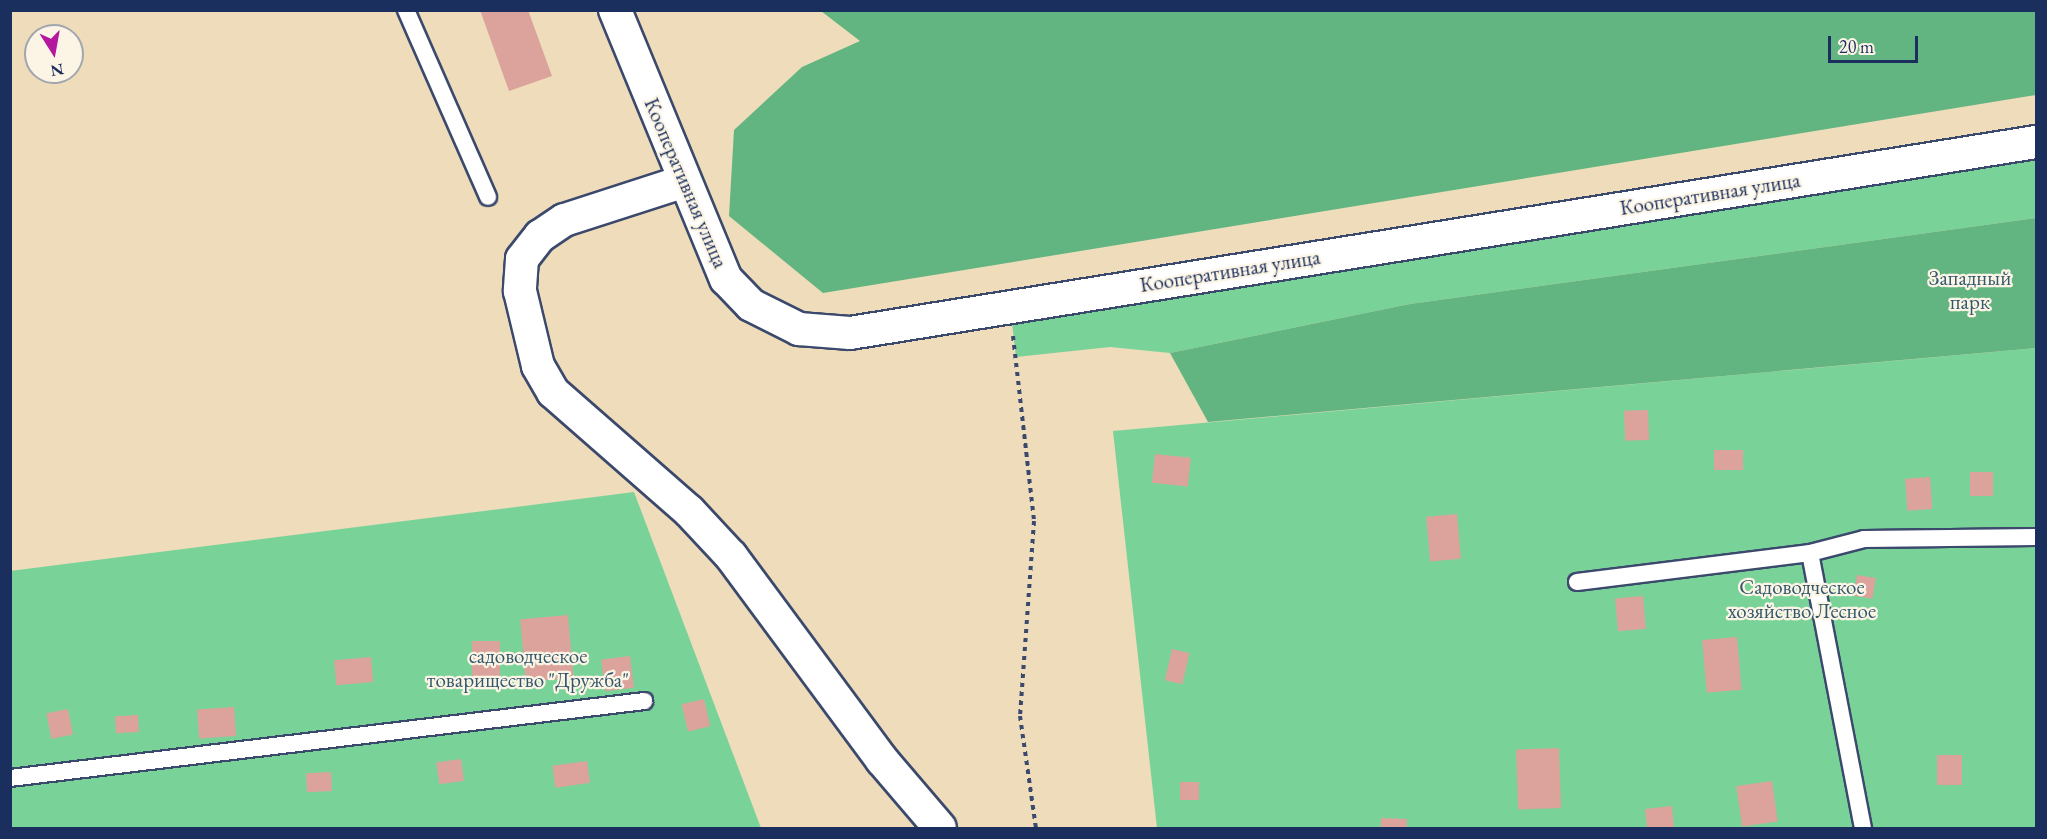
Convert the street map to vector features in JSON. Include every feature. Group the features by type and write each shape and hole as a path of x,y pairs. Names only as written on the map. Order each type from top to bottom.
{"street":[{"name":"Кооперативная улица","path":"615,10 682,182 726,279 751,305 799,329 850,333 2037,142"},
{"path":"682,182 564,220 540,236 522,259 520,291 538,366 553,392 689,511 731,556 882,760 940,828"}],"lane":[{"path":"406,10 488,197"},
{"path":"1577,582 1810,553 1864,538 2037,537"},
{"path":"1810,553 1863,828"},
{"path":"10,778 644,701"}],"path":[{"path":"1016,357 1034,521 1020,716 1036,828"}],"green space":[{"path":"821,11 2036,11 2036,95 823,293 729,216 734,130 802,67 860,41"},
{"path":"2036,142 2036,218 1410,304 1170,353 1110,347 1016,357 1010,306"},
{"name":"Западный парк","path":"2036,218 2036,348 1208,422 1170,353 1410,304"},
{"name":"Садоводческое хозяйство Лесное","path":"2036,348 2036,828 1157,828 1113,431"},
{"name":"садоводческое товарищество \"Дружба\"","path":"634,492 761,828 11,828 10,571"}],"building":[{"path":"480,10 528,10 552,76 509,91"},
{"path":"1648,410 1649,440 1625,441 1624,411"},
{"path":"1714,450 1743,450 1743,470 1714,470"},
{"path":"1155,454 1191,458 1188,487 1152,483"},
{"path":"1970,472 1993,472 1993,496 1970,496"},
{"path":"1930,477 1932,509 1907,511 1905,479"},
{"path":"1457,514 1461,559 1430,562 1426,517"},
{"path":"1857,575 1876,578 1872,599 1854,596"},
{"path":"1643,596 1646,629 1618,631 1615,598"},
{"path":"568,615 573,678 526,682 520,619"},
{"path":"1737,637 1742,690 1707,693 1702,640"},
{"path":"472,641 500,641 500,686 472,686"},
{"path":"1172,649 1190,653 1182,684 1165,680"},
{"path":"630,656 634,688 605,691 601,660"},
{"path":"371,657 373,682 336,685 334,660"},
{"path":"704,699 710,726 688,731 682,704"},
{"path":"234,707 236,736 199,739 197,710"},
{"path":"68,709 73,735 51,739 46,713"},
{"path":"138,715 139,732 116,733 115,716"},
{"path":"1559,748 1561,808 1518,809 1516,750"},
{"path":"1937,755 1962,755 1962,785 1937,785"},
{"path":"461,759 464,781 439,784 436,762"},
{"path":"587,761 590,783 555,788 552,766"},
{"path":"331,772 332,791 307,792 306,773"},
{"path":"1772,781 1778,822 1742,827 1736,786"},
{"path":"1180,782 1199,782 1199,800 1180,800"},
{"path":"1672,806 1674,828 1647,828 1645,809"},
{"path":"1381,818 1407,819 1407,828 1381,828"}]}
